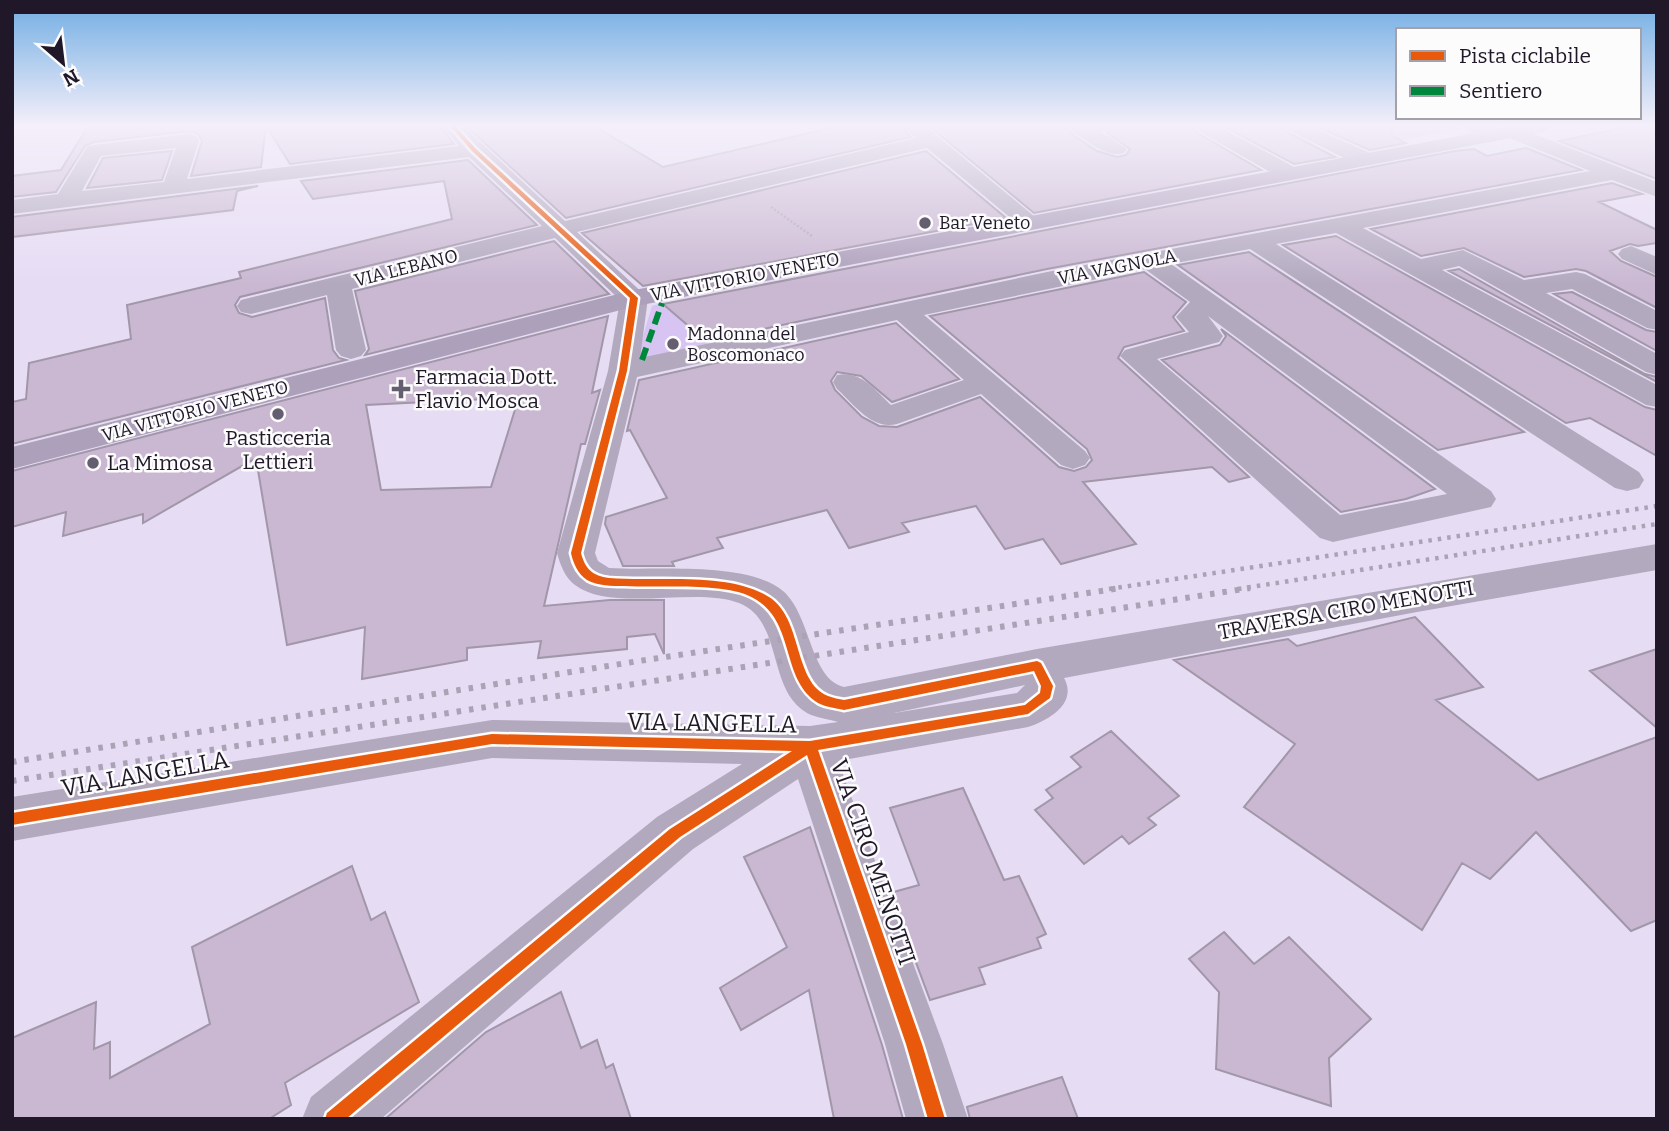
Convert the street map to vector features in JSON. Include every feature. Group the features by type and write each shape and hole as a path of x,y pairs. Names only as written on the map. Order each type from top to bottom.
{"main road":[{"name":"VIA VITTORIO VENETO","path":"12,458 648,300 1028,222 1257,179"}],"street":[{"path":"66,200 78,179"},
{"path":"173,187 176,179"},
{"path":"12,207 240,179"},
{"path":"506,179 561,229 648,300 633,365 576,553 582,569 599,580 734,588 762,596 774,603 782,614 806,685 813,695 832,704 844,705 1037,666"},
{"name":"VIA LEBANO","path":"251,306 771,179"},
{"path":"976,179 1028,222"},
{"name":"VIA VAGNOLA","path":"633,365 1149,260 1589,179"},
{"path":"1628,179 1657,190"},
{"path":"1338,224 1657,398"},
{"path":"1253,240 1627,480"},
{"path":"1631,254 1657,267"},
{"path":"1416,268 1462,258 1657,366"},
{"path":"1149,260 1478,499 1333,529 1135,356 1209,335 1190,317 1206,302"},
{"path":"1520,289 1577,280 1657,322"},
{"path":"338,285 351,350"},
{"path":"903,311 1073,458"},
{"path":"848,382 886,417 985,383"},
{"name":"TRAVERSA CIRO MENOTTI","path":"1037,666 1417,597 1657,557"},
{"name":"VIA CIRO MENOTTI","path":"937,1119 914,1044 810,746 1028,709 1046,695 1047,686 1037,666"},
{"name":"VIA LANGELLA","path":"12,818 492,739 810,746"},
{"name":"VIA LANGELLA","path":"333,1119 676,833 810,746"}],"path":[{"path":"741,186 820,242"}],"shaded area":[{"path":"662,303 712,347 636,359 652,306"}],"building":[{"path":"12,179 64,179 56,192 12,197"},
{"path":"92,179 162,179 162,180 87,188"},
{"path":"488,179 537,225 240,297 235,305 239,313 252,317 325,298 333,350 339,358 346,360 12,444 12,402 26,399 29,363 131,339 127,305 241,278 239,272 452,219 444,181 313,199 301,181"},
{"path":"523,179 733,179 566,218"},
{"path":"809,179 959,179 1006,218 643,286 582,233"},
{"path":"993,179 1215,179 1034,213"},
{"path":"1311,179 1534,179 1047,269 706,341 663,304"},
{"path":"1612,183 1642,194 1599,202 1657,230 1657,243 1638,246 1630,244 1610,251 1621,261 1657,277 1657,308 1586,271 1576,269 1524,277 1464,248 1421,256 1371,229"},
{"path":"258,186 237,191 233,210 12,237 12,217"},
{"path":"1336,236 1645,407 1657,410 1657,456 1590,418 1566,423 1283,245"},
{"path":"554,241 609,294 365,355 369,349 355,291"},
{"path":"1249,252 1524,432 1438,450 1178,265"},
{"path":"1459,269 1645,374 1657,377 1657,382 1449,271"},
{"path":"1144,272 1186,302 1173,317 1184,331 1124,347 1118,358 1249,477 1229,482 1212,467 1083,482 1136,544 1061,564 1043,539 1005,549 976,506 902,523 909,532 849,548 827,510 717,538 723,548 672,562 674,566 623,566 605,524 606,517 667,498 630,430 627,431 639,380 896,323 959,379 892,402 861,376 837,372 831,381 835,390 862,417 879,426 897,427 980,397 1059,467 1074,471 1086,467 1092,460 1087,449 930,316"},
{"path":"1572,292 1646,330 1657,332 1657,351 1554,294"},
{"path":"608,316 592,393 600,390 585,444 581,444 544,606 610,600 664,600 664,654 655,634 627,637 627,649 538,658 541,641 467,648 467,660 362,679 365,627 287,645 256,458 143,523 143,514 63,536 66,512 12,527 12,471","holes":["486,399 485,401 518,400 491,487 381,490 366,405"]},
{"path":"1221,329 1435,489 1406,499 1341,512 1162,360 1220,345 1226,336"},
{"path":"1415,617 1483,687 1436,700 1538,780 1657,737 1657,920 1631,931 1536,832 1490,879 1462,863 1422,930 1244,807 1295,744 1174,660 1288,639 1297,646"},
{"path":"1657,649 1657,728 1590,671"},
{"path":"1111,731 1179,796 1148,818 1156,825 1129,844 1122,836 1084,864 1035,810 1053,798 1046,790 1081,767 1071,757"},
{"path":"963,788 1004,880 1019,876 1046,934 1037,938 1041,948 979,968 985,984 930,1000 890,893 919,885 890,808"},
{"path":"810,827 882,1045 903,1119 834,1119 809,990 741,1030 720,988 787,947 744,857"},
{"path":"352,866 371,920 385,912 419,1002 285,1083 291,1105 269,1119 12,1119 12,1038 96,1002 94,1049 110,1042 110,1078 210,1024 192,947"},
{"path":"1224,932 1254,964 1289,937 1371,1019 1329,1058 1331,1106 1216,1069 1219,992 1189,959"},
{"path":"561,992 581,1048 597,1040 606,1068 613,1064 631,1119 385,1119 486,1032"},
{"path":"1062,1077 1078,1119 970,1119 967,1107"}],"railway":[{"path":"1109,589 1657,506"},
{"path":"1238,589 1657,524"},
{"path":"12,762 639,661 1121,588"},
{"path":"12,781 1250,588"}],"marked path":[{"path":"642,360 662,303"}],"cycle path":[{"path":"505,179 634,298 623,371 576,553 586,574 609,582 736,588 749,591 768,601 781,616 801,673 810,689 823,700 844,705 1037,666 1047,686 1046,695 1028,709 810,746 914,1044 937,1119"},
{"path":"12,819 492,739 810,746 675,833 333,1119"}],"place":[{"name":"Bar Veneto","path":"925,223"},
{"name":"Madonna del Boscomonaco","path":"673,344"},
{"name":"Farmacia Dott. Flavio Mosca","path":"401,389"},
{"name":"Pasticceria Lettieri","path":"278,414"},
{"name":"La Mimosa","path":"93,463"}]}
